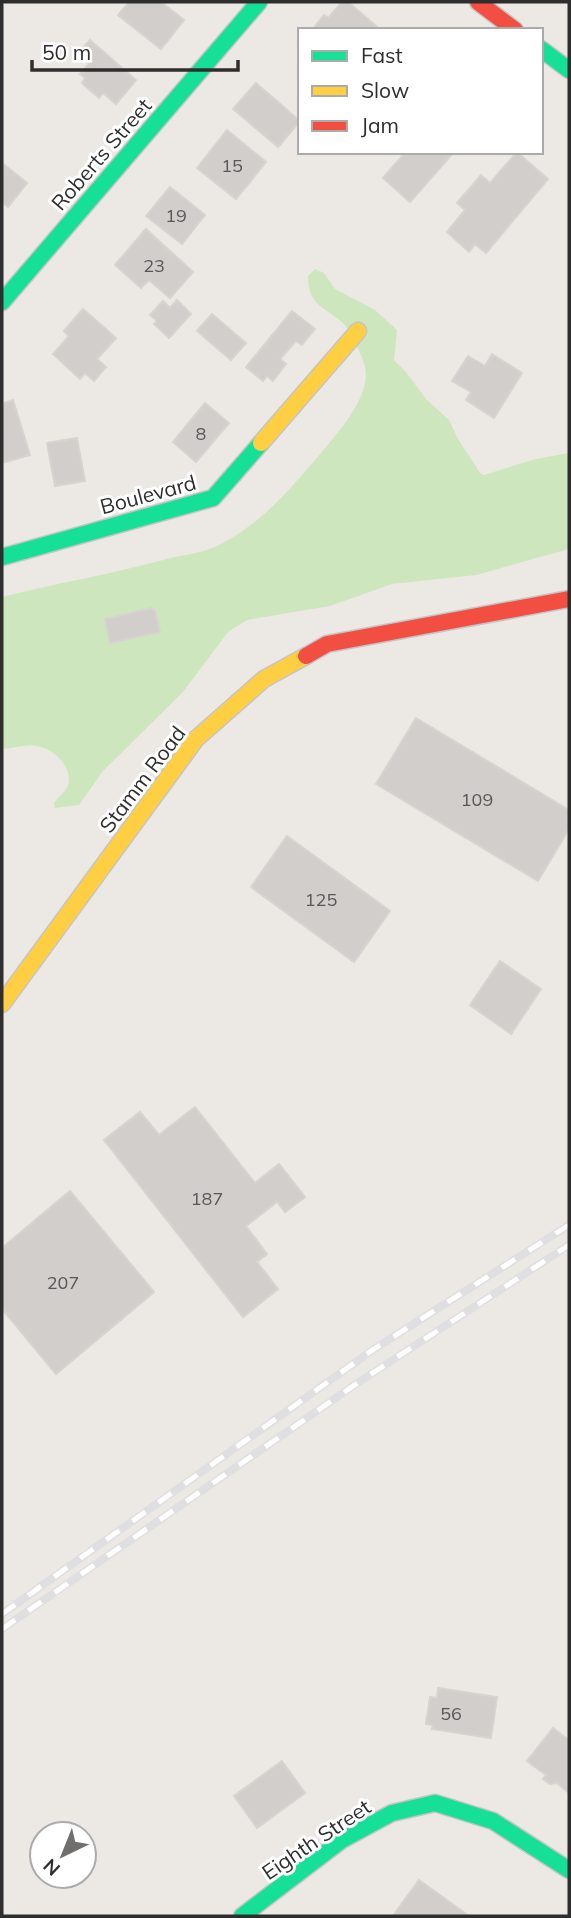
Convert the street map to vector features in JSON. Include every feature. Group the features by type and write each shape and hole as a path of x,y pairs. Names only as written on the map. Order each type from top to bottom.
{"street":[{"name":"Roberts Street","path":"2,302 259,2"},
{"path":"478,2 512,28"},
{"path":"543,50 569,70"},
{"name":"Boulevard","path":"2,557 213,498 358,331"},
{"name":"Stamm Road","path":"2,1004 196,739 264,679 327,644 569,599"},
{"name":"Eighth Street","path":"242,1916 342,1840 391,1813 435,1803 494,1821 569,1870"}],"green space":[{"path":"315,269 324,273 335,289 375,310 397,330 394,360 427,400 449,420 480,473 484,475 536,459 569,453 569,549 476,575 392,584 330,606 247,620 228,632 183,692 103,771 79,805 55,808 54,803 64,792 69,779 62,762 52,752 36,746 2,749 2,597 210,549 239,534 280,499 348,419 360,399 366,377 362,358 347,327 319,305 311,294 308,276"}],"building":[{"path":"129,2 161,2 184,20 161,49 118,15"},
{"path":"342,2 348,2 379,28 314,28 324,15 328,18"},
{"path":"90,40 136,80 116,104 103,93 99,98 82,83 85,78 80,74 89,64 78,54"},
{"path":"256,83 298,119 298,123 278,147 233,109"},
{"path":"227,130 266,162 236,199 197,168"},
{"path":"404,154 452,154 410,202 383,178"},
{"path":"515,154 519,154 548,179 486,253 475,244 469,252 447,232 465,210 457,203 481,175 490,183"},
{"path":"2,163 27,183 8,207 2,202"},
{"path":"170,187 205,215 182,244 146,216"},
{"path":"146,229 193,272 170,298 149,280 141,288 115,265"},
{"path":"177,300 191,314 169,338 154,324 157,321 150,315 163,301 170,308"},
{"path":"83,309 116,338 97,359 106,367 94,381 85,373 80,379 53,354 69,336 64,331"},
{"path":"292,311 315,329 302,345 296,341 280,359 286,364 273,381 267,376 263,381 246,367"},
{"path":"212,314 246,343 231,360 197,331"},
{"path":"492,354 522,373 494,418 466,400 471,392 452,381 468,356 485,366"},
{"path":"13,400 30,455 2,463 2,404"},
{"path":"205,403 229,423 196,462 173,442"},
{"path":"77,438 85,481 55,486 47,443"},
{"path":"151,608 155,610 160,632 110,643 105,619"},
{"path":"416,718 569,810 569,829 538,881 376,784"},
{"path":"287,836 390,911 354,962 251,887"},
{"path":"500,961 541,989 511,1034 470,1005"},
{"path":"195,1107 255,1183 279,1164 305,1197 285,1212 277,1202 246,1226 267,1254 257,1262 278,1289 243,1317 104,1140 140,1112 159,1135"},
{"path":"70,1191 154,1292 56,1374 2,1309 2,1248"},
{"path":"438,1688 497,1697 491,1738 432,1729 433,1725 426,1724 430,1697 437,1698"},
{"path":"553,1728 569,1740 569,1793 557,1783 550,1784 543,1779 546,1775 527,1761"},
{"path":"282,1761 305,1793 257,1828 234,1796"},
{"path":"419,1880 469,1916 393,1916"}],"railway":[{"path":"2,1614 374,1349 569,1225"},
{"path":"2,1629 356,1384 569,1245"}],"traffic: fast":[{"path":"2,302 259,2"},
{"path":"543,50 569,70"},
{"path":"2,557 213,498 261,443"},
{"path":"242,1916 342,1840 392,1813 435,1803 493,1821 569,1870"}],"traffic: slow":[{"path":"261,443 358,331"},
{"path":"2,1004 196,739 264,679 306,656"}],"traffic: jam":[{"path":"478,2 512,28"},
{"path":"306,656 327,644 569,599"}]}
